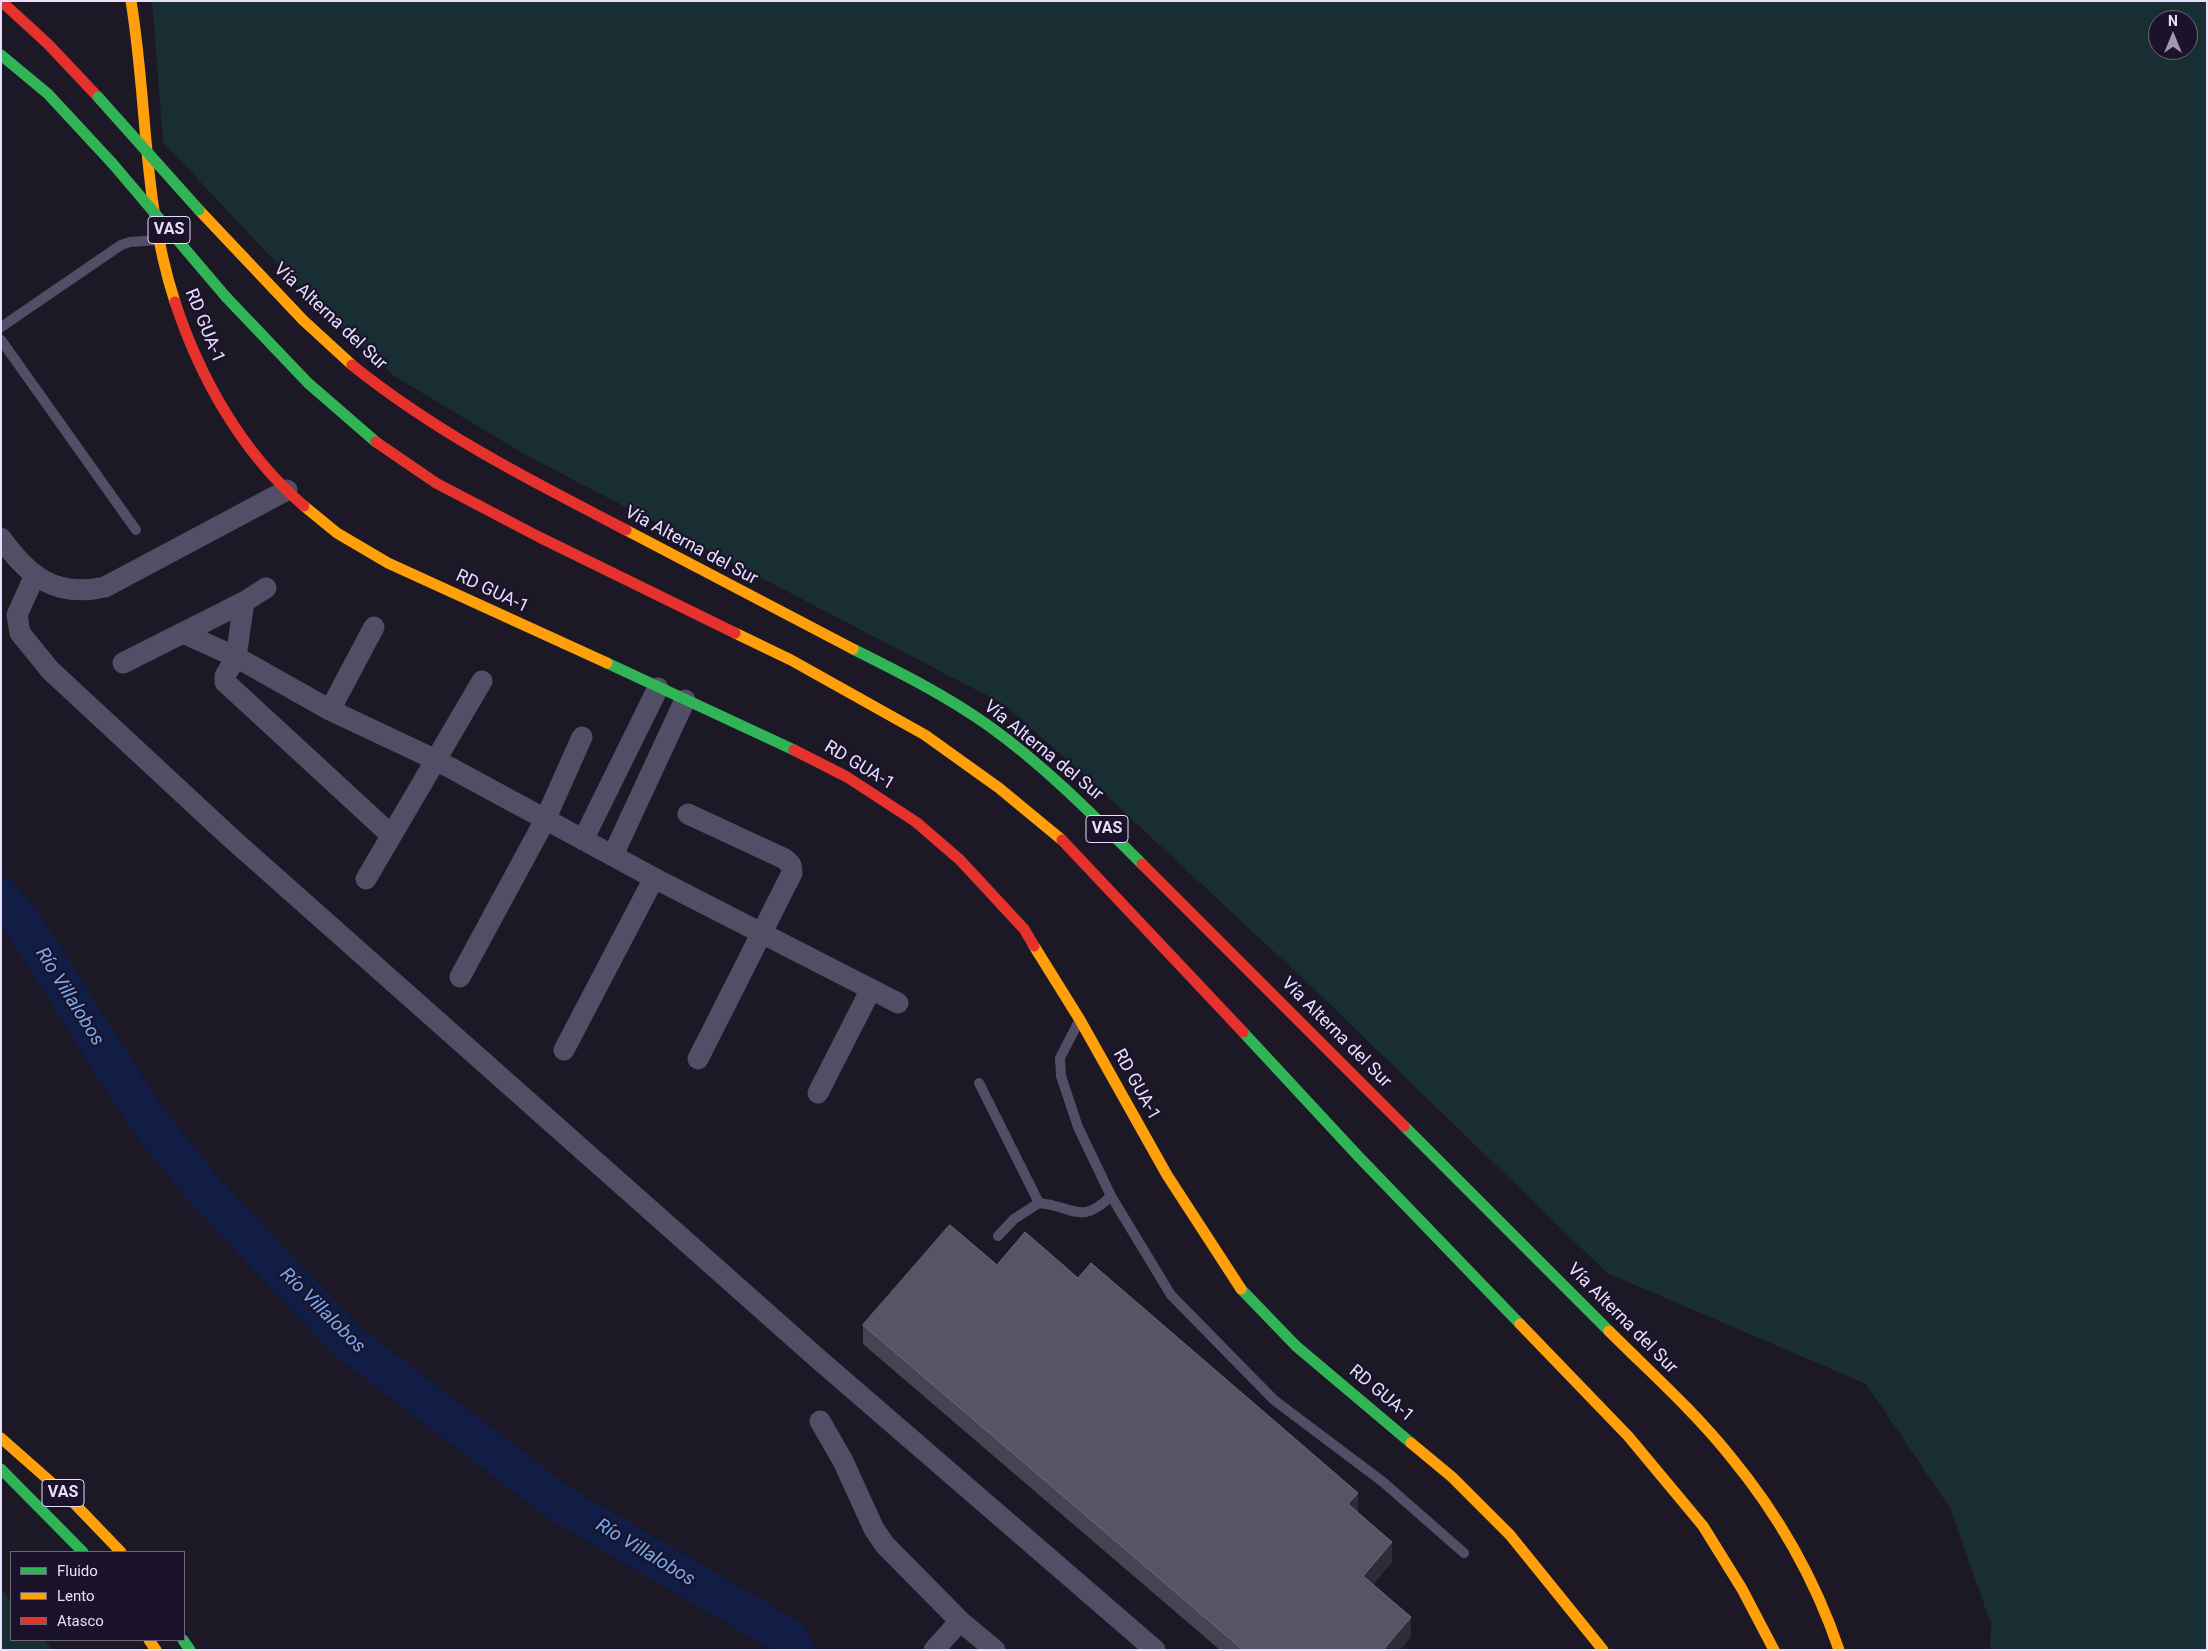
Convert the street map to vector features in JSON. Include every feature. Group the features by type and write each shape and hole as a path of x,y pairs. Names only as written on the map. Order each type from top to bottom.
{"main road":[{"name":"Vía Alterna del Sur","path":"2,1 48,44 199,210 303,320 346,360 383,390 514,472 906,676 951,702 989,726 1064,788 1680,1402 1729,1454 1774,1516 1792,1545 1824,1610 1839,1650"},
{"name":"RD GUA-1","path":"131,1 138,36 148,179 171,294 192,349 215,398 263,466 330,528 388,563 658,688 772,738 847,777 916,822 960,860 1024,929 1080,1020 1167,1175 1242,1289 1296,1346 1452,1477 1510,1535 1603,1650"},
{"name":"VAS","path":"1,55 48,94 112,163 226,297 308,382 382,447 436,482 540,537 791,660 925,736 999,788 1069,846 1358,1156 1628,1436 1703,1526 1742,1589 1774,1650"},
{"path":"1,68 48,94"},
{"name":"VAS","path":"1,1438 69,1498 120,1551"},
{"name":"VAS","path":"1,1469 82,1551"}],"street":[{"path":"1,538 18,561 35,575 62,589 85,592 105,587 287,490"},
{"path":"35,575 16,615 20,633 50,670 239,845 801,1344 1155,1650"},
{"path":"124,662 244,602 266,588"},
{"path":"244,602 236,657 225,676 225,682 392,835"},
{"path":"330,710 374,627"},
{"path":"183,633 236,657 330,710 436,760 654,878 898,1003"},
{"path":"366,879 482,681"},
{"path":"583,840 658,688"},
{"path":"613,855 685,700"},
{"path":"460,977 545,820 582,737"},
{"path":"688,814 784,859 791,865 792,873 698,1059"},
{"path":"564,1050 654,878"},
{"path":"818,1093 871,989"},
{"path":"820,1421 843,1461 864,1510 885,1545 960,1621 995,1650"},
{"path":"934,1650 960,1621"}],"lane":[{"path":"1,327 121,245 130,242 159,240"},
{"path":"1,340 136,530"},
{"path":"1080,1020 1060,1058 1061,1076 1078,1127 1111,1196 1171,1295 1274,1400 1383,1482 1464,1553"},
{"path":"979,1083 1040,1204"},
{"path":"998,1236 1014,1219 1040,1204 1077,1213 1089,1212 1099,1208 1111,1196"}],"green space":[{"path":"152,1 2207,1 2207,1650 1990,1650 1991,1624 1950,1508 1866,1384 1607,1273 1312,987 1080,771 1003,704 522,453 394,376 315,304 163,142"},
{"path":"1,1589 10,1600 10,1641 45,1641 53,1650 1,1650"}],"building":[{"path":"950,1225 997,1265 1025,1232 1078,1278 1091,1263 1358,1493 1348,1504 1392,1542 1363,1576 1411,1617 1383,1650 1243,1650 863,1325"}],"waterway":[{"name":"Río Villalobos","path":"1,897 22,922 147,1119 204,1190 348,1342 561,1504 789,1638 796,1650"}],"traffic: fast":[{"path":"1,55 48,94 112,163"},
{"path":"98,97 199,210"},
{"path":"112,163 226,297"},
{"path":"226,297 308,383 376,442"},
{"path":"853,649 940,695 1010,741 1087,810 1142,864"},
{"path":"607,663 794,750"},
{"path":"1243,1032 1358,1156 1520,1324"},
{"path":"1404,1126 1609,1331"},
{"path":"1241,1289 1296,1346 1411,1443"},
{"path":"1,1469 82,1551"},
{"path":"184,1641 190,1650"}],"traffic: slow":[{"path":"131,1 151,190 164,264 175,302"},
{"path":"199,210 303,320 352,365"},
{"path":"304,506 337,533 388,563 607,663"},
{"path":"626,530 853,649"},
{"path":"735,633 791,660 925,735 999,788 1062,840"},
{"path":"1034,946 1080,1020 1167,1175 1241,1289"},
{"path":"1520,1324 1628,1436 1703,1526 1742,1589 1774,1650"},
{"path":"1609,1331 1702,1423 1764,1501 1794,1548 1807,1573 1839,1650"},
{"path":"1,1438 69,1498 120,1551"},
{"path":"1411,1443 1452,1477 1510,1535 1603,1650"},
{"path":"150,1641 156,1650"}],"traffic: jam":[{"path":"1,1 48,44 98,97"},
{"path":"175,302 197,358 210,386 226,413 261,462 304,506"},
{"path":"352,365 416,412 450,434 519,474 626,530"},
{"path":"376,442 436,483 539,537 735,633"},
{"path":"794,750 847,777 916,822 960,860 1024,929 1034,946"},
{"path":"1062,840 1243,1032"},
{"path":"1142,864 1404,1126"}]}
